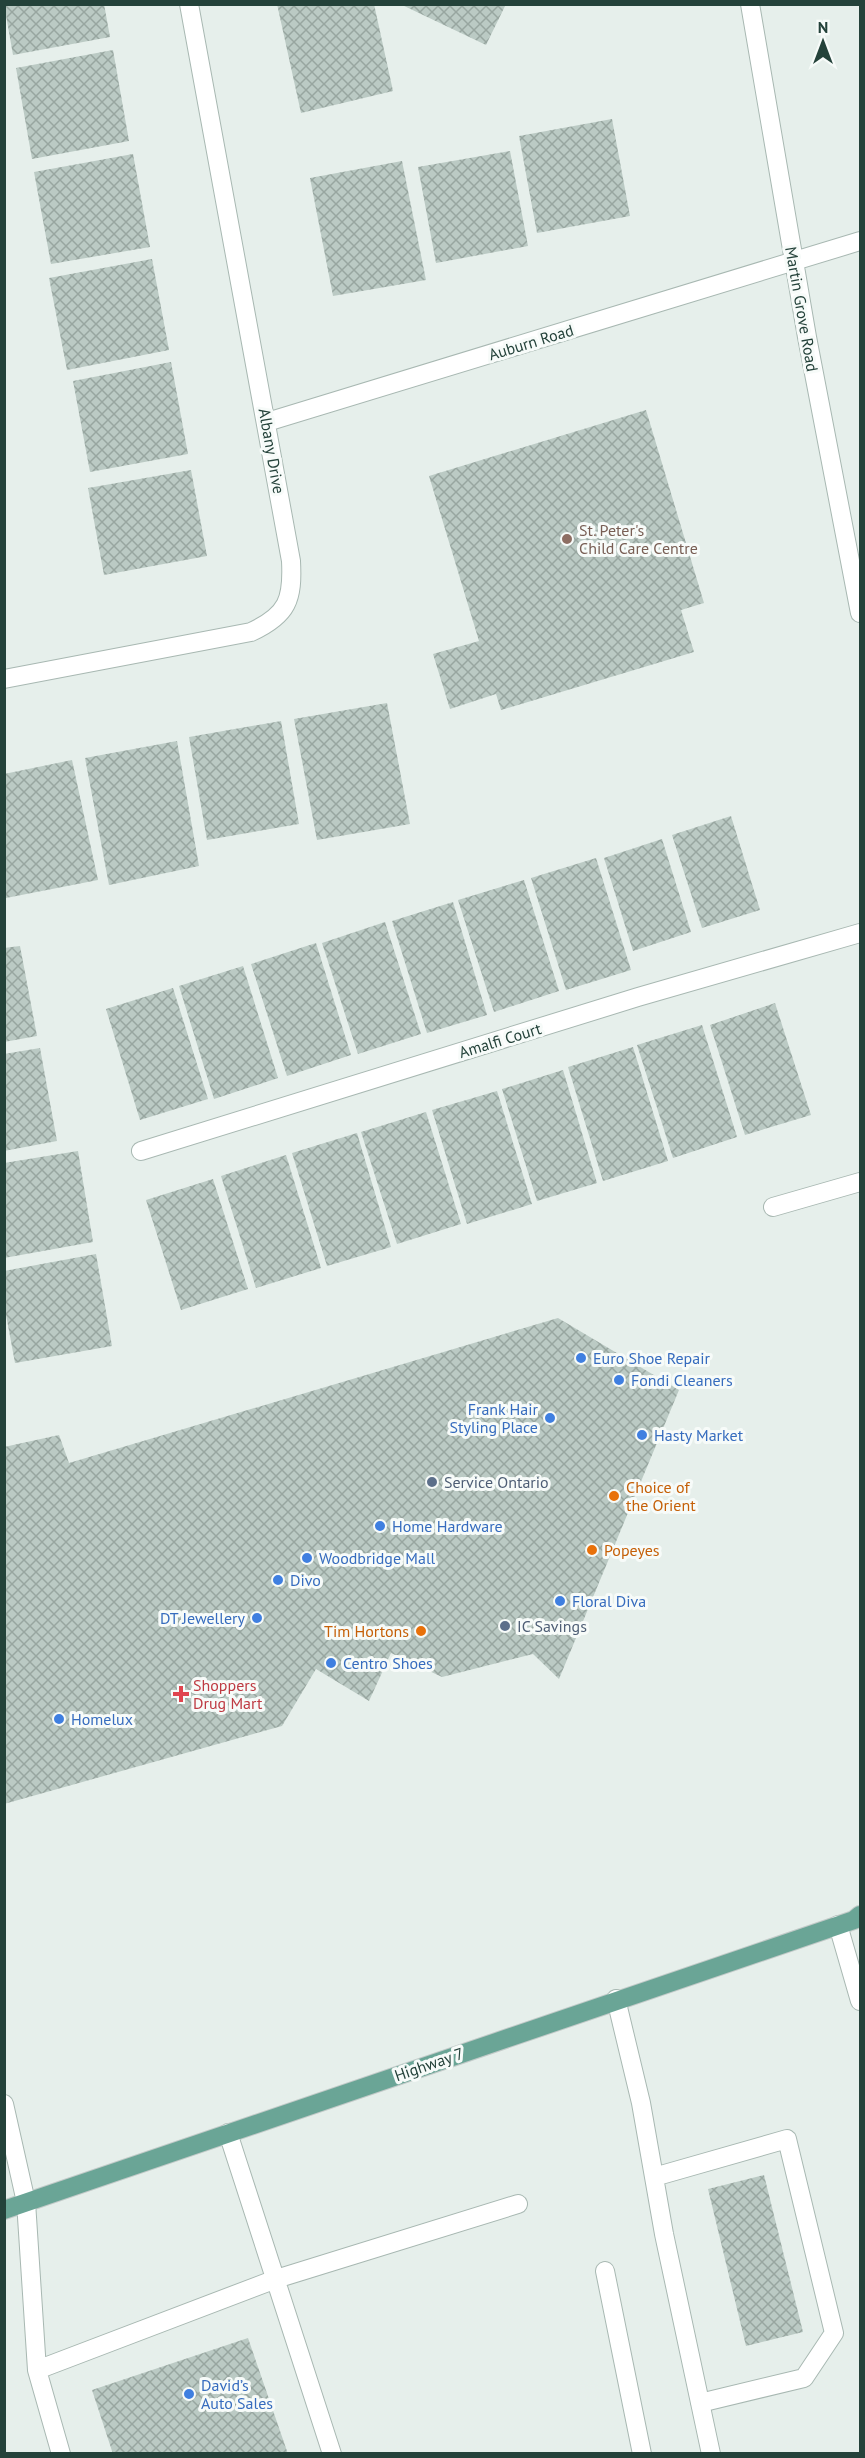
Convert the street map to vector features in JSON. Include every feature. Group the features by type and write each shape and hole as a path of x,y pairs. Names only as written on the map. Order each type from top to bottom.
{"main road":[{"name":"Highway 7","path":"4,2210 853,1920"}],"street":[{"name":"Albany Drive","path":"4,679 251,632 274,618 287,606 292,584 267,422 189,4"},
{"name":"Martin Grove Road","path":"750,4 794,262 861,613"},
{"name":"Auburn Road","path":"267,422 861,241"},
{"name":"Amalfi Court","path":"141,1151 638,997 861,933"},
{"path":"773,1207 861,1182"},
{"path":"853,1920 861,2001"},
{"path":"616,2000 641,2103 711,2454"},
{"path":"4,2104 26,2202 37,2370 61,2454"},
{"path":"228,2133 332,2454"},
{"path":"654,2176 787,2139 834,2333 804,2378 700,2403"},
{"path":"37,2370 276,2279 518,2205"},
{"path":"604,2271 642,2454"}],"building":[{"path":"4,4 104,4 110,37 13,55"},
{"path":"277,4 374,4 393,91 301,113"},
{"path":"400,4 506,4 486,45"},
{"path":"113,50 129,141 32,159 16,68"},
{"path":"612,119 630,216 537,233 519,136"},
{"path":"510,151 528,246 436,263 418,167"},
{"path":"133,154 150,247 51,264 34,172"},
{"path":"402,161 426,280 333,296 310,178"},
{"path":"152,259 169,350 67,370 49,278"},
{"path":"171,362 188,454 90,472 73,381"},
{"name":"St. Peter's Child Care Centre","path":"646,410 704,603 681,610 694,652 501,710 496,694 450,709 433,654 479,641 429,476"},
{"path":"191,470 207,556 104,575 88,488"},
{"path":"387,703 410,824 317,840 294,719"},
{"path":"281,721 299,824 207,840 189,737"},
{"path":"177,741 199,866 109,885 85,758"},
{"path":"72,760 98,880 6,898 4,774"},
{"path":"731,816 760,910 702,928 672,835"},
{"path":"662,839 691,932 633,951 604,858"},
{"path":"596,858 631,970 566,990 531,878"},
{"path":"524,880 559,991 494,1012 458,900"},
{"path":"453,902 487,1015 427,1033 392,921"},
{"path":"385,922 421,1034 358,1054 322,943"},
{"path":"316,943 351,1055 287,1076 251,964"},
{"path":"20,946 37,1036 4,1042 4,948"},
{"path":"243,966 278,1078 214,1099 179,986"},
{"path":"173,988 208,1099 140,1120 106,1009"},
{"path":"775,1003 811,1115 745,1135 710,1025"},
{"path":"702,1025 737,1137 673,1158 637,1045"},
{"path":"633,1047 668,1161 603,1181 568,1067"},
{"path":"40,1048 57,1141 4,1151 4,1054"},
{"path":"563,1070 597,1183 537,1201 502,1089"},
{"path":"497,1091 532,1204 467,1224 432,1110"},
{"path":"426,1112 461,1224 397,1244 361,1132"},
{"path":"357,1133 391,1247 327,1266 292,1153"},
{"path":"78,1151 93,1242 4,1258 4,1163"},
{"path":"286,1155 321,1268 256,1288 221,1176"},
{"path":"213,1179 248,1289 181,1310 146,1200"},
{"path":"96,1254 112,1346 15,1363 4,1304 4,1271"},
{"name":"Woodbridge Mall","path":"558,1318 679,1390 559,1679 533,1654 442,1677 391,1653 369,1701 316,1669 282,1726 4,1804 4,1447 59,1435 69,1463"},
{"path":"764,2175 803,2332 746,2346 708,2189"},
{"path":"248,2338 288,2454 113,2454 92,2390"}],"place":[{"name":"St. Peter's Child Care Centre","path":"567,539"},
{"name":"Euro Shoe Repair","path":"581,1358"},
{"name":"Fondi Cleaners","path":"619,1380"},
{"name":"Frank Hair Styling Place","path":"550,1418"},
{"name":"Hasty Market","path":"642,1435"},
{"name":"Service Ontario","path":"432,1482"},
{"name":"Choice of the Orient","path":"614,1496"},
{"name":"Home Hardware","path":"380,1526"},
{"name":"Popeyes","path":"592,1550"},
{"name":"Woodbridge Mall","path":"307,1558"},
{"name":"Divo","path":"278,1580"},
{"name":"Floral Diva","path":"560,1601"},
{"name":"DT Jewellery","path":"257,1618"},
{"name":"IC Savings","path":"505,1626"},
{"name":"Tim Hortons","path":"421,1631"},
{"name":"Centro Shoes","path":"331,1663"},
{"name":"Shoppers Drug Mart","path":"181,1694"},
{"name":"Homelux","path":"59,1719"},
{"name":"David’s Auto Sales","path":"189,2394"}]}
